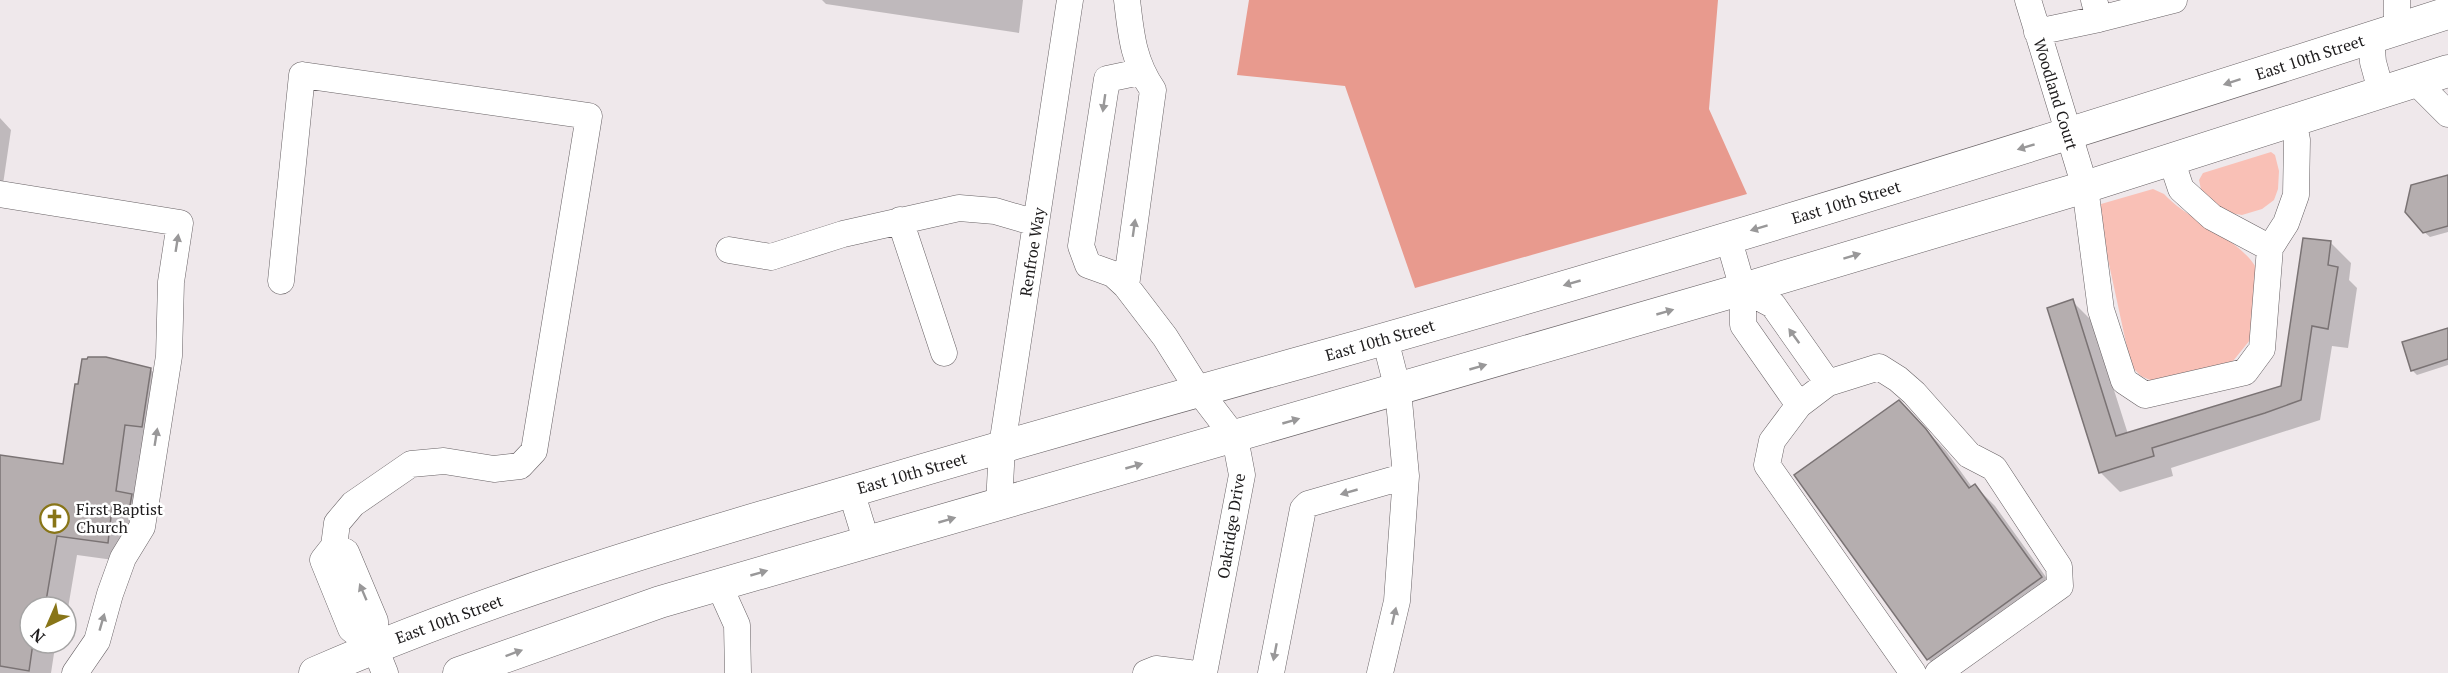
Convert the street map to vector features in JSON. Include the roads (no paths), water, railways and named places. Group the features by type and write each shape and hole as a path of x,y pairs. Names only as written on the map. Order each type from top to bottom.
{"main road":[{"name":"East 10th Street","path":"315,673 380,660 537,587 639,553 1002,446 1384,339 1728,237 2068,135 2388,23 2448,13"},
{"path":"459,673 639,609 718,585 1235,438 1743,289 2085,187 2448,71"}],"street":[{"name":"Renfroe Way","path":"999,505 1002,446 1070,0"},
{"path":"1126,286 1153,90 1140,72 1132,38 1127,0"},
{"name":"Woodland Court","path":"2028,0 2085,187 2101,310 2124,381 2145,395 2245,372 2262,349 2270,248"},
{"path":"2037,32 2097,10 2174,0"},
{"path":"2381,92 2373,62 2388,23"},
{"name":"Oakridge Drive","path":"1140,72 1107,79 1081,246 1088,265 1113,274 1126,286 1165,337 1199,391 1235,438 1242,475 1204,673"},
{"path":"281,281 302,75 589,116 534,451 520,466 494,469 444,461 411,464 352,504 337,523 334,546 346,552 375,621 380,660"},
{"path":"2415,81 2448,114"},
{"path":"2171,159 2181,189 2196,203 2212,217 2270,248 2286,223 2296,195 2297,140 2293,120"},
{"path":"0,194 180,223 171,282 169,356 142,526 123,558 96,641 75,673"},
{"path":"729,250 771,257 843,234 959,208 995,211 1036,224"},
{"path":"900,220 944,353"},
{"path":"1728,237 1743,289 1743,325 1799,405"},
{"path":"1743,289 1773,305 1828,383"},
{"path":"1380,673 1398,589 1406,476 1398,390 1384,339"},
{"path":"1913,673 1767,465 1772,441 1799,405 1828,383 1879,367 1898,379 1969,455 1994,468 2059,567 2060,586 1938,673"},
{"path":"1270,673 1303,509 1308,504 1406,476"},
{"path":"851,491 867,543"},
{"path":"718,585 737,625 738,673"},
{"path":"1146,673 1156,669 1189,673"}],"place":[{"name":"First Baptist Church","path":"55,518"}]}
